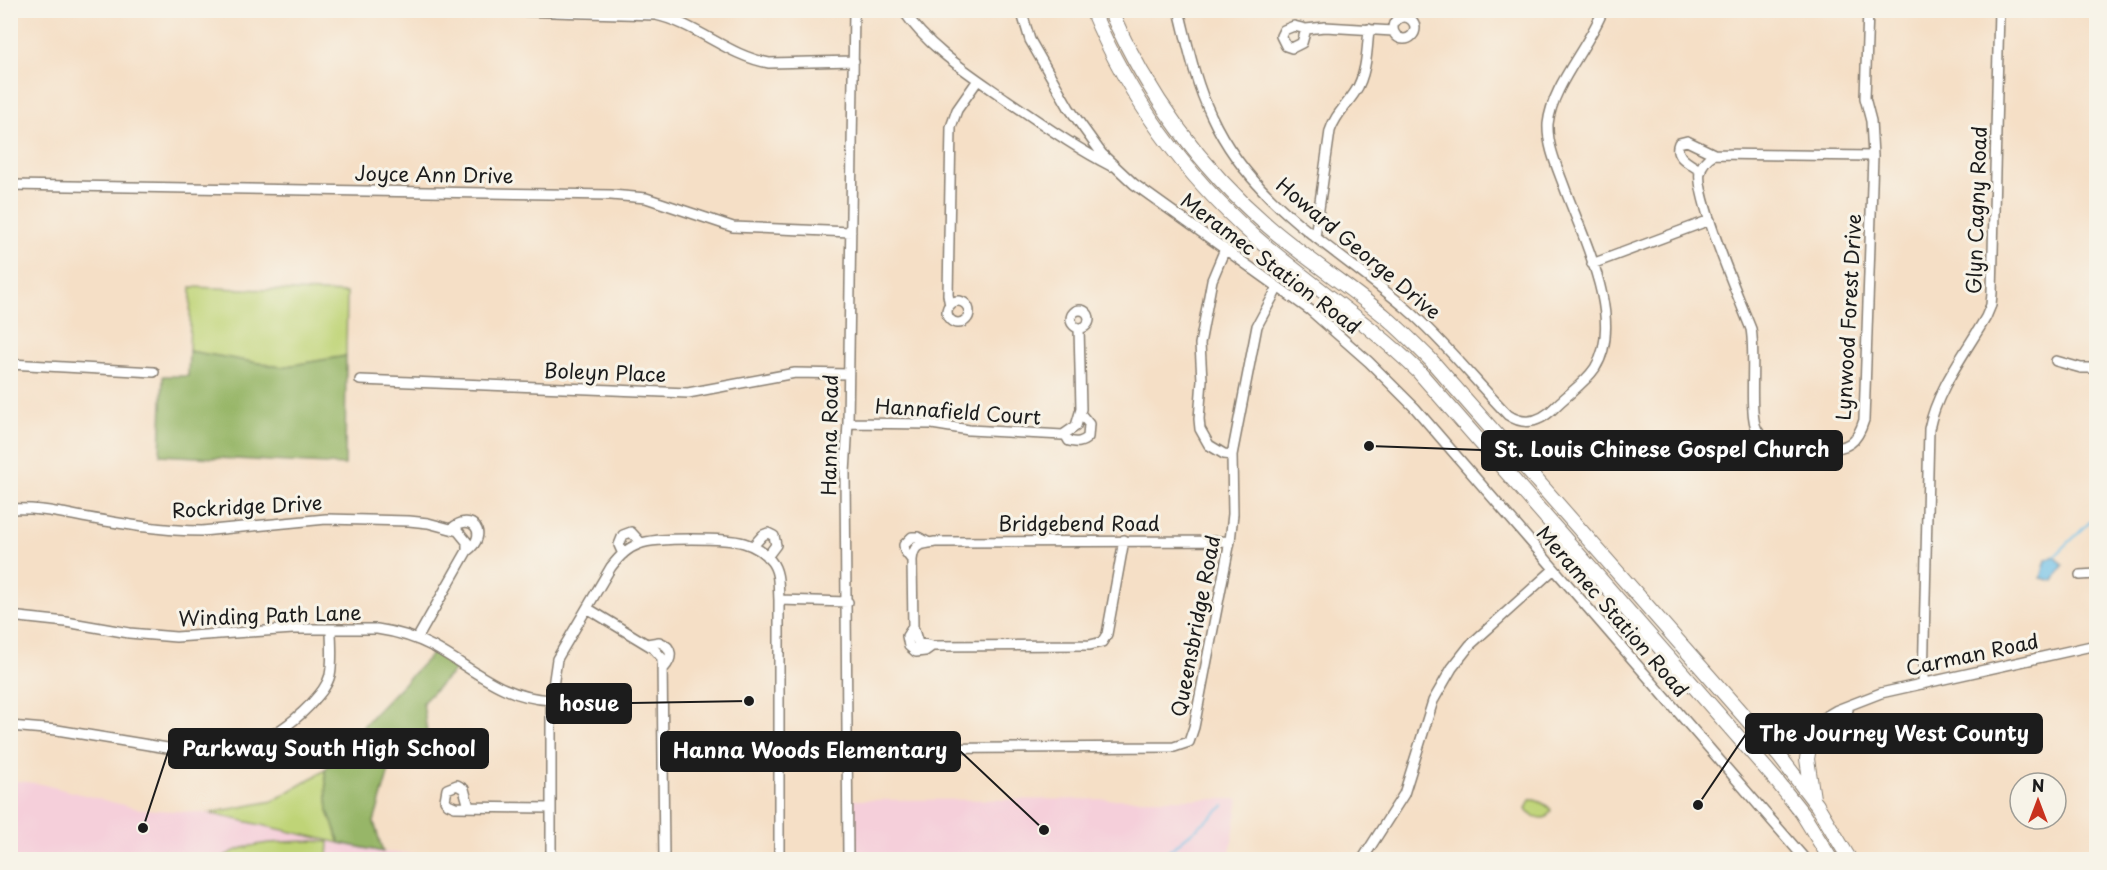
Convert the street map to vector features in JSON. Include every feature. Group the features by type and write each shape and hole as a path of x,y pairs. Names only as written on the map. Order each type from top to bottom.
{"highway":[{"path":"1092,10 1112,53 1141,105 1195,176 1221,205 1257,239 1367,324 1418,371 1766,768 1802,813 1831,860"},
{"path":"1114,14 1143,76 1199,155 1226,185 1269,226 1387,318 1430,359 1780,757 1814,800 1836,833 1850,860"},
{"path":"1746,720 1778,731 1809,733 1807,759 1814,800"}],"street":[{"path":"484,10 656,15 678,21 744,57 757,61 769,63 854,61"},
{"name":"Hanna Road","path":"848,860 848,602 845,473 848,423 854,10"},
{"path":"903,10 920,33 978,80 1072,146 1119,171"},
{"name":"Meramec Station Road","path":"1021,10 1030,40 1069,108 1102,154 1134,184 1277,289 1310,310 1415,408 1553,570 1805,858"},
{"name":"Howard George Drive","path":"1179,10 1198,86 1211,116 1229,149 1254,182 1283,212 1384,289 1425,324 1513,418 1524,422 1544,417 1586,379 1600,358 1605,326 1604,310 1592,264"},
{"path":"1603,10 1597,26 1554,102 1548,127 1554,160 1592,264 1710,220"},
{"name":"Lynwood Forest Drive","path":"1701,171 1700,179 1710,220 1751,329 1754,348 1753,418 1757,429 1766,440 1776,446 1844,448 1854,442 1864,420 1873,156 1871,121 1865,98 1868,10"},
{"name":"Glyn Cagny Road","path":"1923,684 1929,429 1942,392 1986,317 1992,293 1999,10"},
{"path":"1306,29 1325,27 1393,31"},
{"path":"1315,237 1330,131 1333,121 1361,82 1369,29"},
{"path":"950,305 948,295 951,127 957,110 978,80"},
{"path":"1714,154 1708,157 1701,171 1678,154 1677,148 1679,143 1687,141 1714,154 1873,156"},
{"name":"Joyce Ann Drive","path":"10,185 611,195 646,198 733,227 851,232"},
{"path":"1225,249 1212,280 1200,344 1202,380 1199,419 1200,429 1209,444 1224,454 1233,455"},
{"name":"Queensbridge Road","path":"848,749 1174,747 1189,742 1194,727 1230,542 1233,514 1233,455 1257,326 1277,289"},
{"name":"Hannafield Court","path":"848,423 932,424 969,430 1065,434 1076,426 1080,413 1079,328"},
{"path":"2056,361 2081,368 2097,368"},
{"path":"10,364 154,372"},
{"name":"Boleyn Place","path":"360,380 688,393 795,373 848,374"},
{"name":"Hannafield Court","path":"1065,434 1069,441 1076,443 1084,441 1088,436 1089,424 1080,413"},
{"name":"Rockridge Drive","path":"10,509 57,511 143,527 182,531 326,519 409,521 452,529 463,536 467,551"},
{"name":"Rockridge Drive","path":"452,529 458,523 466,521 478,529 479,536 467,551"},
{"path":"623,554 619,545 622,535 631,532 641,543"},
{"path":"753,546 763,535 768,533 774,536 776,545 767,557"},
{"path":"552,860 551,700 557,659 611,567 623,554 641,543 668,539 733,541 753,546 767,557 776,569 779,600 779,860"},
{"path":"913,627 907,636 909,646 916,651 925,651 932,646 1090,645 1102,642 1107,634 1124,540"},
{"name":"Bridgebend Road","path":"932,646 918,643 913,627 912,560 913,550 918,545 1124,540 1230,542"},
{"path":"417,639 467,551"},
{"path":"1362,860 1404,794 1433,701 1452,668 1470,645 1553,570"},
{"path":"2080,575 2097,574"},
{"path":"779,600 848,602"},
{"path":"586,608 647,644 662,658 664,668 664,860"},
{"name":"Winding Path Lane","path":"10,616 66,622 129,633 176,637 293,629 377,629 417,639 491,684 519,695 551,700"},
{"path":"10,726 57,730 204,754 222,754 243,749 286,728 324,688 330,676 332,628"},
{"name":"Carman Road","path":"1766,768 1793,742 1809,733 1837,710 1881,693 2097,645"},
{"path":"469,807 551,808"}],"shaded area":[{"path":"11,780 41,784 139,809 209,813 383,852 493,858 493,860 11,860"},
{"path":"1239,799 1229,859 854,859 853,800"}],"green space":[{"path":"191,287 347,293 346,356 281,367 189,351"},
{"path":"189,351 281,367 346,356 345,465 160,455 163,376 188,376"},
{"path":"434,652 457,668 423,702 427,733 393,757 374,822 383,852 340,843 328,811 325,770 373,715"},
{"path":"325,770 328,811 340,843 209,813 273,801"},
{"path":"1530,800 1545,804 1551,810 1547,817 1538,817 1529,813 1526,809"},
{"path":"277,842 329,842 328,859 221,859 230,853 252,846"}],"water":[{"path":"2055,556 2063,565 2054,581 2041,578 2046,560"}],"waterway":[{"path":"2055,556 2096,516"},
{"path":"1158,860 1224,806"}],"place":[{"name":"St. Louis Chinese Gospel Church","path":"1369,446"},
{"name":"hosue","path":"749,701"},
{"name":"The Journey West County","path":"1698,805"},
{"name":"Parkway South High School","path":"143,828"},
{"name":"Hanna Woods Elementary","path":"1044,830"}]}
